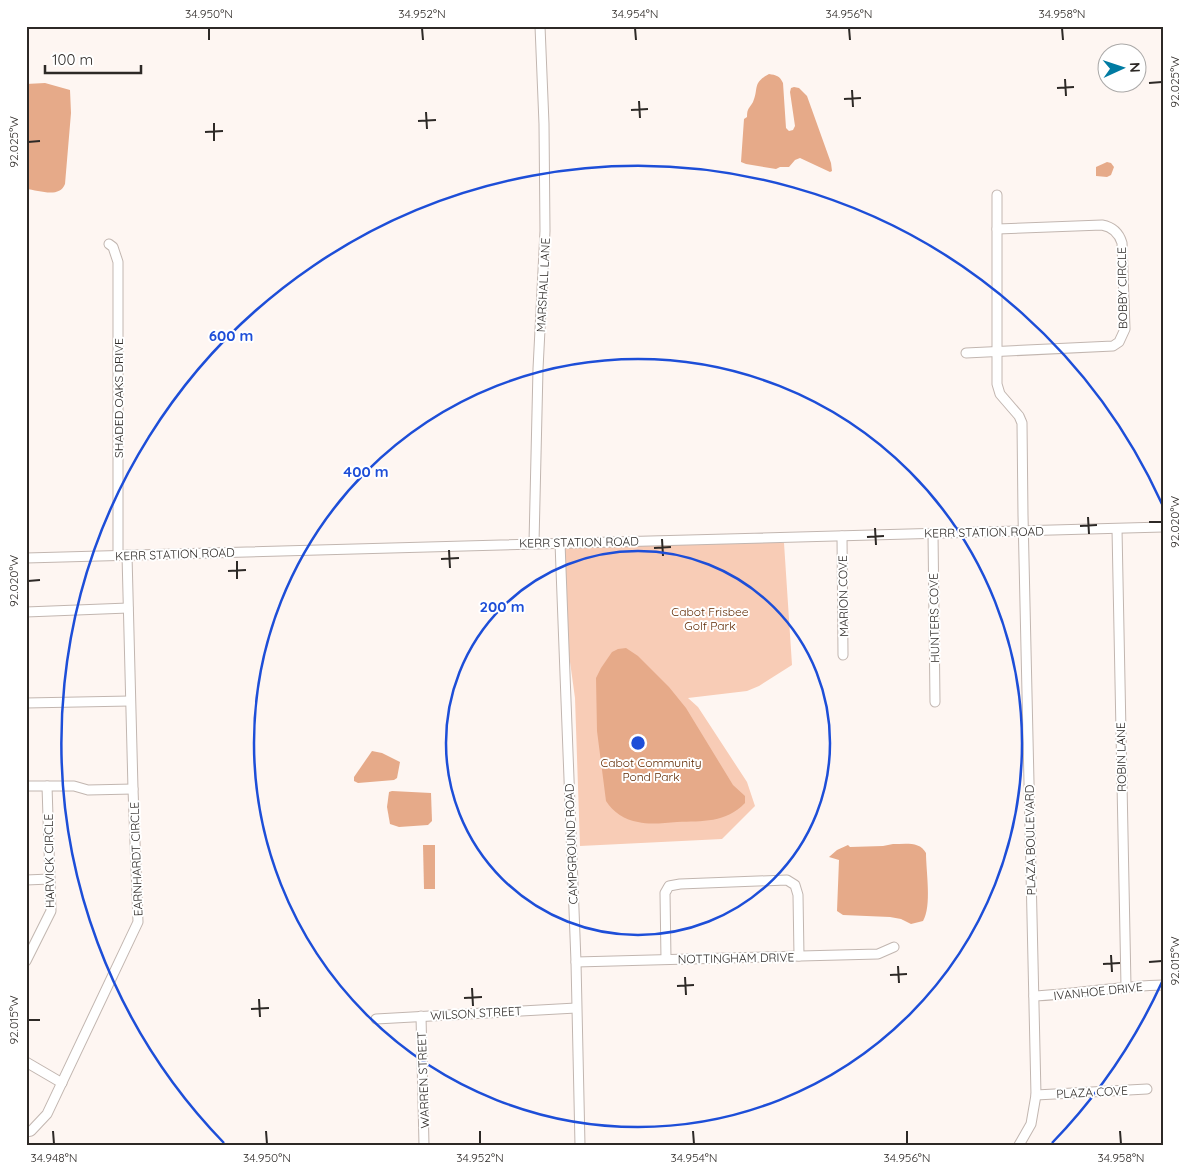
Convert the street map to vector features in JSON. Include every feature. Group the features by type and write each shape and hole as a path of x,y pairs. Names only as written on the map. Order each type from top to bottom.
{"street":[{"name":"MARSHALL LANE","path":"534,543 538,369 545,231 540,26"},
{"name":"PLAZA BOULEVARD","path":"997,195 997,384 1000,394 1019,416 1022,423 1036,1095 1031,1124 1019,1145"},
{"name":"BOBBY CIRCLE","path":"997,229 1109,226 1120,236 1122,243 1125,328 1120,342 1112,346 997,352"},
{"name":"SHADED OAKS DRIVE","path":"109,244 113,247 118,262 118,555"},
{"path":"966,353 997,352"},
{"name":"KERR STATION ROAD","path":"26,558 1163,527"},
{"name":"ROBIN LANE","path":"1117,528 1126,986"},
{"name":"HUNTERS COVE","path":"933,533 935,702"},
{"name":"MARION COVE","path":"842,536 843,655"},
{"name":"CAMPGROUND ROAD","path":"560,542 576,962 580,1145"},
{"name":"EARNHARDT CIRCLE","path":"26,1132 32,1130 47,1114 138,922 127,555"},
{"path":"26,612 128,608"},
{"path":"26,703 130,701"},
{"path":"26,786 74,786 88,790 133,789"},
{"name":"HARVICK CIRCLE","path":"26,961 51,911 46,786"},
{"path":"26,880 50,879"},
{"path":"666,959 665,893 669,886 787,880 795,885 798,895 799,956"},
{"name":"NOTTINGHAM DRIVE","path":"576,962 878,954 894,947"},
{"name":"IVANHOE DRIVE","path":"1034,996 1074,994 1126,986 1163,985"},
{"name":"WILSON STREET","path":"376,1019 576,1008"},
{"name":"WARREN STREET","path":"421,1016 424,1145"},
{"path":"26,1062 62,1082"},
{"name":"PLAZA COVE","path":"1036,1095 1147,1088"}],"green space":[{"path":"560,543 784,543 792,665 759,686 747,691 688,698 698,707 747,782 755,806 722,839 580,846 575,698 563,611"}],"shaded area":[{"path":"769,74 778,76 783,83 786,128 789,131 793,130 795,126 791,88 799,88 807,96 831,163 832,171 830,172 800,158 795,160 789,167 776,169 741,162 744,119 747,117 748,110 755,97 758,83"},
{"path":"45,83 70,90 71,113 65,184 62,189 53,192 26,189 26,84"},
{"path":"1107,162 1111,163 1114,167 1111,175 1107,177 1096,176 1096,167"},
{"path":"626,648 638,656 669,687 686,708 733,785 745,796 745,803 738,810 713,820 657,824 633,821 624,817 612,809 606,801 597,731 596,678 612,652"},
{"path":"372,751 382,753 400,762 397,778 394,780 358,783 354,781 354,777"},
{"path":"389,792 431,793 432,821 428,825 399,827 390,824 387,807"},
{"path":"893,844 916,845 926,853 928,898 926,915 923,921 911,924 901,919 890,917 843,915 837,911 839,860 829,857 837,850 848,845 850,847"},
{"path":"423,845 435,845 435,889 424,889"}],"park label":[{"name":"Cabot Frisbee Golf Park","path":"710,618"},
{"name":"Cabot Community Pond Park","path":"651,769"}]}
